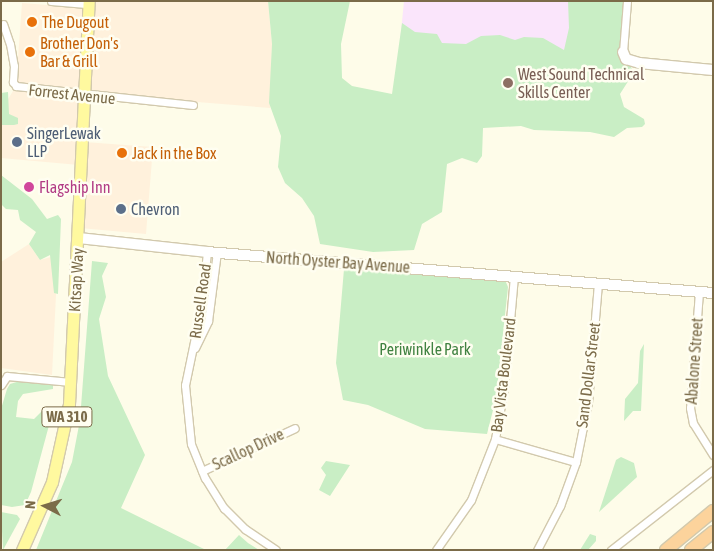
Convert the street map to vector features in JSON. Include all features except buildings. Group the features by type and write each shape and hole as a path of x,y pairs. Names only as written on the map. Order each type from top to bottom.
{"highway":[{"path":"666,550 713,512"},
{"path":"692,550 713,532"}],"main road":[{"name":"Kitsap Way","path":"22,550 47,496 60,458 71,382 89,3"}],"street":[{"path":"51,1 89,3"},
{"path":"627,1 623,52 626,58 639,63 713,70"},
{"name":"Forrest Avenue","path":"3,24 10,44 14,66 13,82 16,86 84,95 193,105"},
{"name":"North Oyster Bay Avenue","path":"79,238 212,252 598,282 713,293"},
{"name":"Russell Road","path":"212,252 208,321 193,350 186,372 184,400 191,444 202,471 217,498 233,518 276,550"},
{"name":"Bay Vista Boulevard","path":"436,550 470,500 495,439 502,400 514,276"},
{"name":"Sand Dollar Street","path":"537,550 560,506 576,462 588,402 598,282"},
{"name":"Abalone Street","path":"699,292 690,408 693,423 713,455"},
{"path":"1,385 7,376 71,382"},
{"name":"Scallop Drive","path":"202,471 295,428"},
{"path":"495,439 576,462"},
{"path":"611,550 713,470"}],"shaded area":[{"path":"60,1 87,1 79,165 1,158 1,111 16,86 22,3 60,6"},
{"path":"91,1 268,1 272,44 270,108 86,93"},
{"name":"West Sound Technical Skills Center","path":"404,1 627,1 613,134 393,114"},
{"path":"84,142 153,147 146,234 80,228"},
{"path":"29,244 40,260 58,255 52,375 1,368 1,262"}],"green space":[{"path":"268,1 350,1 341,44 342,78 352,86 392,94 402,23 415,32 437,34 442,43 466,44 481,36 500,35 515,40 524,37 543,38 564,50 569,28 568,1 625,1 620,50 634,72 620,94 624,107 644,119 645,124 642,127 627,128 614,137 590,132 534,130 521,126 483,128 482,156 477,163 462,158 447,164 442,212 422,224 414,250 373,252 320,244 314,216 302,198 285,183 278,167 281,136 269,103 272,44"},
{"path":"8,92 9,114 18,118 18,124 1,125 1,93"},
{"path":"1,175 32,199 47,219 58,215 61,219 58,294 54,293 50,255 40,260 29,244 36,232 20,220 18,210 6,209 1,204"},
{"path":"92,261 108,263 102,276 106,297 99,319 108,376 145,455 121,508 206,550 36,550 72,462 80,420"},
{"name":"Periwinkle Park","path":"344,269 505,280 508,287 496,398 487,434 425,429 368,405 343,400 336,363"},
{"path":"644,344 641,411 633,411 624,421 625,399 638,383 640,351"},
{"path":"20,381 53,384 53,389 23,394 18,401 16,417 34,419 45,408 49,409 51,418 31,492 25,505 12,507 1,505 1,409 10,384"},
{"path":"621,457 634,463 637,477 599,512 616,460"},
{"path":"326,461 350,465 330,496 319,490 326,475 321,468"},
{"path":"1,512 17,515 20,519 3,550"},
{"path":"590,534 596,536 596,541 588,550 580,550"},
{"path":"239,535 248,543 259,550 225,550"}],"place":[{"name":"The Dugout","path":"32,22"},
{"name":"Brother Don's Bar & Grill","path":"30,52"},
{"name":"West Sound Technical Skills Center","path":"508,83"},
{"name":"SingerLewak LLP","path":"17,142"},
{"name":"Jack in the Box","path":"122,153"},
{"name":"Flagship Inn","path":"29,187"},
{"name":"Chevron","path":"121,209"}]}
